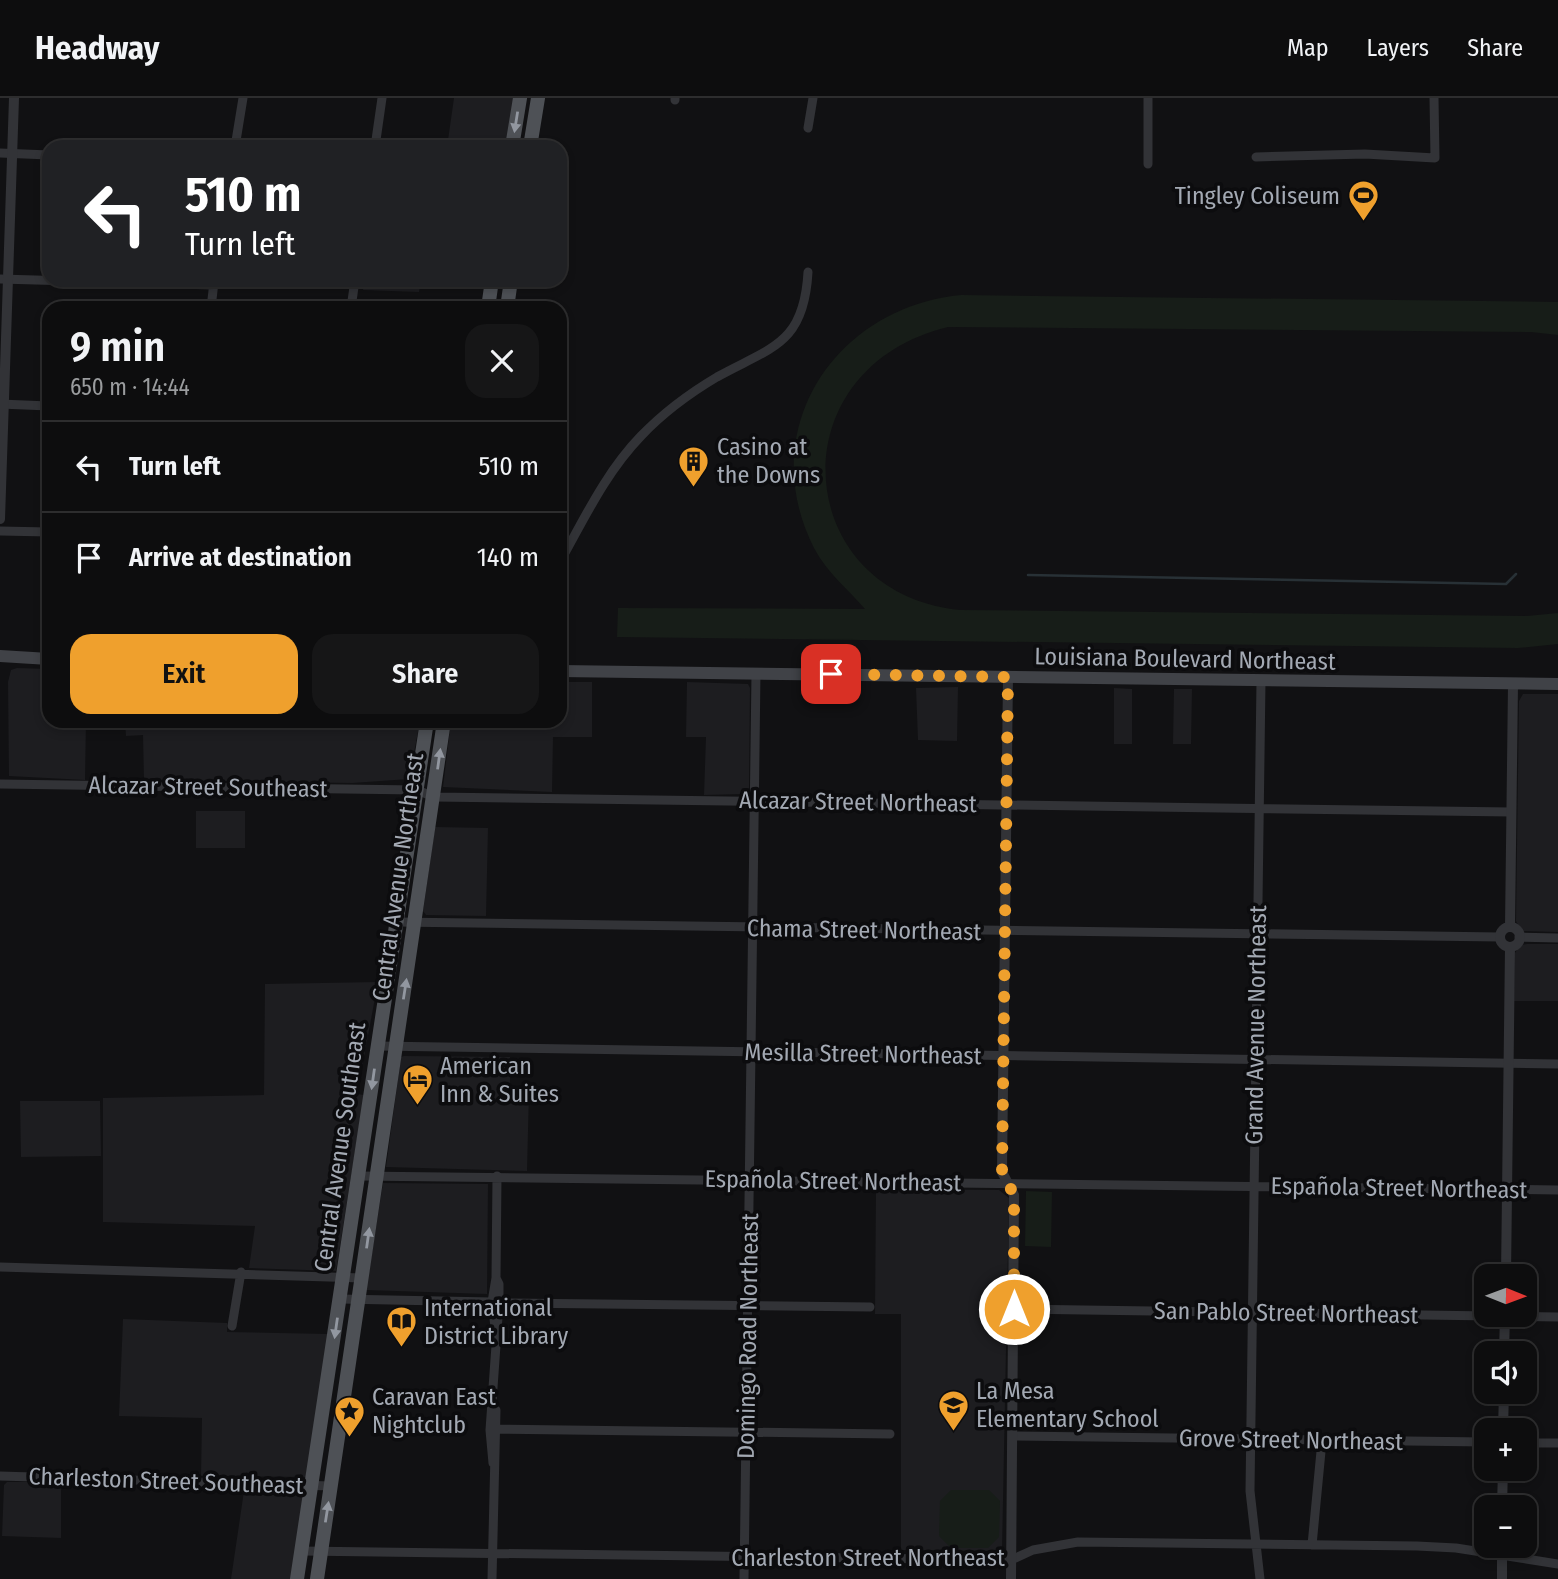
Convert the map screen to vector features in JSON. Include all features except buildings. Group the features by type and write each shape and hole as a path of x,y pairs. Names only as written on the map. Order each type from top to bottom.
{"main road":[{"path":"513,140 520,98"},
{"path":"531,140 538,98"},
{"path":"0,656 42,659"},
{"name":"Louisiana Boulevard Northeast","path":"567,671 1558,684"},
{"name":"Central Avenue Southeast","path":"297,1579 426,728"},
{"name":"Central Avenue Northeast","path":"317,1579 443,728"}],"street":[{"path":"0,519 6,154 14,98"},
{"path":"236,140 243,98"},
{"path":"376,140 382,98"},
{"path":"808,128 813,98"},
{"path":"1148,98 1148,164"},
{"path":"1256,157 1365,154 1434,158 1434,98"},
{"path":"6,154 42,155"},
{"path":"567,550 614,468 643,434 707,383 764,355 785,338 803,306 808,272"},
{"path":"4,279 42,280"},
{"path":"2,404 42,406"},
{"path":"0,531 42,532"},
{"name":"Domingo Road Northeast","path":"744,1579 756,673"},
{"path":"1008,677 1002,1172 1014,1195 1011,1579"},
{"name":"Grand Avenue Northeast","path":"1260,1579 1250,1491 1250,1438 1261,681"},
{"path":"1510,927 1513,684"},
{"name":"Alcazar Street Southeast","path":"0,784 417,790"},
{"name":"Alcazar Street Northeast","path":"417,790 434,797 1511,812"},
{"name":"Chama Street Northeast","path":"396,922 752,929 1500,937"},
{"path":"1510,927 1518,931 1519,937 1517,943 1510,947"},
{"path":"1510,927 1502,931 1500,937 1502,943 1510,947"},
{"path":"1519,937 1558,938"},
{"path":"1506,1264 1510,947"},
{"name":"Mesilla Street Northeast","path":"377,1046 1558,1064"},
{"name":"Española Street Northeast","path":"359,1176 1558,1190"},
{"path":"494,1463 490,1430 494,1402 497,1176"},
{"path":"0,1267 241,1272 362,1278"},
{"path":"232,1326 241,1272"},
{"path":"340,1299 870,1307"},
{"name":"San Pablo Street Northeast","path":"1014,1309 1474,1315"},
{"name":"San Pablo Street Northeast","path":"1537,1316 1558,1317"},
{"path":"492,1579 494,1463 498,1429 494,1402"},
{"path":"498,1429 890,1434"},
{"name":"Grove Street Northeast","path":"1013,1436 1474,1443"},
{"path":"1312,1545 1322,1441"},
{"path":"1537,1443 1558,1443"},
{"name":"Charleston Street Southeast","path":"0,1476 331,1486"},
{"name":"Charleston Street Northeast","path":"301,1551 1011,1560 1033,1550 1078,1542 1474,1549"},
{"path":"1502,1558 1502,1579"},
{"name":"Charleston Street Northeast","path":"1536,1558 1558,1563"}],"shaded area":[{"path":"454,98 514,98 508,140 448,140"},
{"path":"363,287 420,287 419,292 363,290"},
{"path":"961,295 1558,302 1558,335 1531,332 948,327 892,351 853,387 831,431 826,478 836,524 862,565 904,595 960,610 1527,616 1558,613 1558,644 1518,648 617,637 618,608 865,609 819,557 798,504 794,460 801,419 818,382 843,349 876,323 916,304"},
{"path":"42,669 42,728 86,728 85,780 9,776 8,682 11,670"},
{"path":"567,682 592,682 592,737 553,737 552,792 443,787 450,728 567,728"},
{"path":"687,682 748,684 750,688 749,788 743,794 704,795 706,737 686,737"},
{"path":"958,687 957,741 918,740 916,688"},
{"path":"1114,688 1132,689 1132,744 1114,744"},
{"path":"1174,689 1192,689 1191,744 1173,744"},
{"path":"1523,694 1558,694 1558,932 1521,931 1516,921 1519,701"},
{"path":"125,728 419,728 409,779 352,783 144,780 143,735 126,736"},
{"path":"196,811 245,811 245,848 196,848"},
{"path":"435,827 488,828 486,916 426,915 423,911"},
{"path":"1558,944 1558,1001 1514,1001 1515,953 1520,945"},
{"path":"378,982 357,1094 364,1095 336,1271 249,1268 255,1226 103,1222 103,1098 264,1095 265,984"},
{"path":"401,1057 510,1057 510,1091 529,1091 527,1171 386,1167"},
{"path":"20,1101 100,1101 101,1156 21,1157"},
{"path":"383,1183 488,1184 487,1294 366,1290"},
{"name":"La Mesa Elementary School","path":"876,1189 999,1190 1009,1198 1002,1551 901,1550 901,1314 875,1314"},
{"path":"1026,1191 1052,1192 1051,1247 1025,1246"},
{"path":"123,1319 227,1323 227,1332 328,1334 306,1477 201,1476 202,1418 119,1416"},
{"path":"7,1482 61,1482 61,1538 2,1536 4,1485"},
{"path":"951,1490 989,1490 1000,1501 999,1537 988,1548 951,1548 939,1536 940,1501"},
{"path":"244,1491 304,1494 292,1579 231,1579"}],"waterway":[{"path":"1028,575 1506,584 1516,574"}],"place":[{"name":"Tingley Coliseum","path":"1363,223"},
{"name":"Casino at the Downs","path":"694,488"},
{"name":"American Inn & Suites","path":"417,1107"},
{"name":"International District Library","path":"401,1349"},
{"name":"La Mesa Elementary School","path":"953,1432"},
{"name":"Caravan East Nightclub","path":"349,1438"}],"route":[{"path":"831,674 1008,677 1002,1172 1014,1195 1014,1309"}]}
